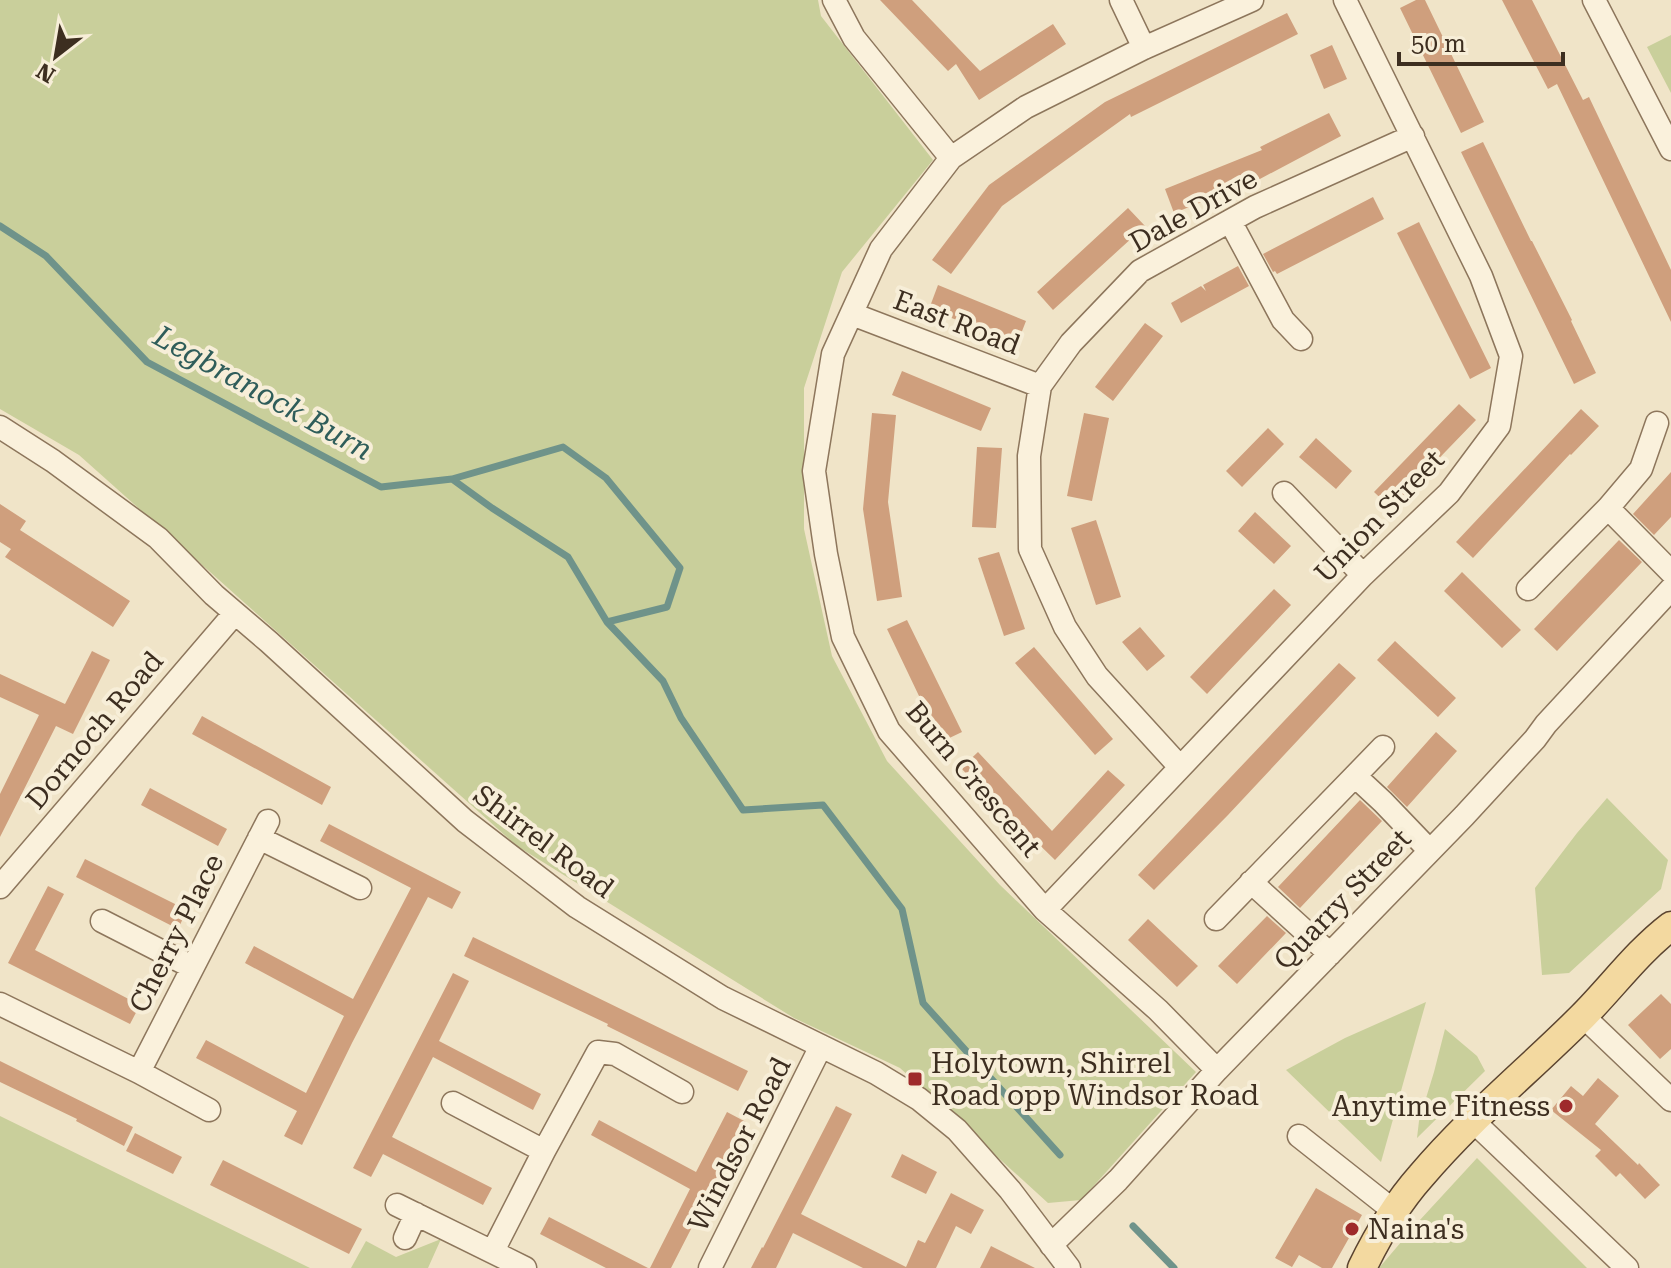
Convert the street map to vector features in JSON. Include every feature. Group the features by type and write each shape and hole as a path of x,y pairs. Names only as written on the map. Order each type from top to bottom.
{"main road":[{"path":"1365,1262 1394,1211 1421,1176 1473,1121 1583,1016 1653,940 1671,926"}],"street":[{"path":"834,0 854,38 951,158"},
{"path":"1121,0 1144,48"},
{"name":"Burn Crescent","path":"1217,1070 1158,1010 1045,910 889,731 843,637 826,554 814,471 833,354 881,249 951,158 1026,107 1144,48 1252,0"},
{"name":"Union Street","path":"1045,910 1363,575 1449,493 1499,426 1511,356 1481,276 1345,0"},
{"path":"1594,0 1671,149"},
{"name":"Dale Drive","path":"1180,767 1097,676 1065,627 1030,549 1029,456 1040,386 1071,343 1140,271 1255,207 1413,136"},
{"path":"1230,221 1283,320 1301,339"},
{"name":"East Road","path":"852,314 1040,386"},
{"path":"1528,589 1608,508 1641,469 1657,423"},
{"name":"Shirrel Road","path":"0,427 53,461 158,538 214,595 465,821 577,907 723,998 876,1073 919,1099 957,1130 1010,1190 1069,1268"},
{"path":"1284,493 1363,575"},
{"path":"1608,508 1671,572"},
{"name":"Quarry Street","path":"1051,1245 1118,1180 1217,1070 1464,816 1671,589"},
{"name":"Dornoch Road","path":"4,875 235,613"},
{"path":"1216,919 1383,747"},
{"path":"1355,776 1430,851"},
{"name":"Cherry Place","path":"139,1072 263,830 360,888"},
{"path":"1251,882 1330,954"},
{"path":"102,921 192,967"},
{"path":"0,1004 209,1110"},
{"path":"1583,1016 1671,1100"},
{"name":"Windsor Road","path":"710,1268 821,1046"},
{"path":"493,1251 598,1052 615,1054 682,1092"},
{"path":"453,1103 544,1151"},
{"path":"1473,1121 1627,1268"},
{"path":"1299,1136 1394,1211"},
{"path":"405,1238 406,1210 525,1268"}],"green space":[{"path":"0,0 818,0 821,16 933,160 842,272 804,388 804,529 832,656 887,761 1000,885 1196,1072 1081,1200 1048,1203 900,1068 794,1018 517,846 79,455 0,409"},
{"path":"1671,35 1671,93 1647,47"},
{"path":"1607,798 1668,860 1661,889 1569,973 1542,975 1535,888"},
{"path":"1426,1002 1381,1162 1286,1070 1345,1038"},
{"path":"1445,1029 1477,1056 1485,1071 1417,1138 1419,1121"},
{"path":"0,1116 310,1268 0,1268"},
{"path":"1477,1158 1587,1268 1379,1268"},
{"path":"441,1239 428,1268 351,1268 366,1241 396,1257"}],"building":[{"path":"880,0 912,0 980,71 1053,24 1066,44 979,100 956,64 948,71"},
{"path":"1416,0 1425,0 1484,122 1461,133 1400,8"},
{"path":"1502,0 1532,0 1583,100 1589,97 1671,270 1671,322 1557,84 1548,89"},
{"path":"1287,13 1298,34 1131,117 1130,114 1002,206 951,274 932,260 989,185 1105,102"},
{"path":"1332,45 1347,79 1324,89 1310,55"},
{"path":"1329,113 1341,136 1258,180 1174,213 1165,189 1262,150 1260,147"},
{"path":"1483,142 1596,373 1574,384 1461,152"},
{"path":"1373,197 1384,219 1277,274 1273,272 1263,254"},
{"path":"1128,208 1145,226 1053,310 1037,292"},
{"path":"1419,222 1491,368 1470,379 1397,233"},
{"path":"1238,266 1249,286 1181,323 1171,303 1201,286 1206,291 1203,285"},
{"path":"938,285 1026,321 1017,344 929,309"},
{"path":"1145,323 1163,336 1113,401 1095,387"},
{"path":"902,371 991,408 981,431 892,395"},
{"path":"1459,404 1476,420 1391,508 1374,492"},
{"path":"1581,409 1599,426 1473,558 1456,542"},
{"path":"872,413 896,415 888,502 902,597 877,601 863,509"},
{"path":"1084,413 1109,418 1092,501 1067,496"},
{"path":"1268,428 1284,444 1242,487 1226,471"},
{"path":"1316,438 1352,471 1336,489 1299,457"},
{"path":"977,447 1002,448 996,528 972,527"},
{"path":"1671,472 1671,517 1654,535 1633,514"},
{"path":"0,504 26,521 20,530 130,601 113,627 5,557 11,549 0,542"},
{"path":"1255,512 1291,546 1274,564 1238,531"},
{"path":"1096,520 1121,597 1096,605 1071,528"},
{"path":"1619,540 1642,562 1557,651 1534,629"},
{"path":"999,552 1025,629 1004,636 978,558"},
{"path":"1462,572 1521,630 1502,648 1444,591"},
{"path":"1274,589 1291,605 1207,694 1190,677"},
{"path":"907,620 962,732 941,742 887,629"},
{"path":"1140,627 1165,656 1147,671 1122,642"},
{"path":"1395,641 1456,698 1438,717 1377,660"},
{"path":"1034,647 1113,739 1095,755 1015,663"},
{"path":"92,651 110,660 73,734 56,726 0,837 0,794 39,715 0,697 0,674 65,704"},
{"path":"1339,663 1356,678 1154,890 1138,875"},
{"path":"202,716 331,787 322,805 192,734"},
{"path":"1436,732 1457,751 1407,807 1387,787"},
{"path":"978,752 1052,831 1108,770 1125,785 1055,860 1017,823 1015,825 961,768"},
{"path":"150,788 227,829 218,846 141,805"},
{"path":"1360,800 1382,821 1300,908 1278,887"},
{"path":"329,824 461,892 452,909 428,897 302,1145 284,1136 297,1111 196,1058 206,1040 306,1093 344,1016 245,963 254,946 353,999 411,888 320,841"},
{"path":"85,859 187,910 178,929 76,877"},
{"path":"48,886 64,894 35,950 140,1005 130,1024 8,963"},
{"path":"1267,916 1286,933 1237,984 1218,966"},
{"path":"1148,919 1198,966 1177,987 1128,940"},
{"path":"473,937 748,1071 738,1091 608,1024 464,956"},
{"path":"453,973 469,981 439,1041 541,1094 533,1110 433,1057 392,1137 492,1188 483,1205 383,1154 371,1177 353,1168"},
{"path":"1661,994 1671,1004 1671,1049 1660,1059 1628,1025"},
{"path":"0,1061 133,1127 124,1146 77,1119 0,1082"},
{"path":"1598,1078 1619,1096 1595,1124 1660,1185 1645,1199 1620,1173 1616,1177 1595,1156 1601,1150 1551,1110 1571,1086 1583,1096"},
{"path":"836,1106 852,1114 801,1214 906,1267 918,1240 925,1243 951,1193 984,1210 971,1234 956,1226 936,1268 863,1268 793,1233 776,1268 751,1268"},
{"path":"727,1112 746,1122 671,1268 650,1268 690,1189 591,1135 599,1120 696,1172"},
{"path":"135,1133 182,1157 173,1174 126,1151"},
{"path":"902,1154 937,1172 926,1194 891,1177"},
{"path":"223,1160 362,1229 349,1254 210,1185"},
{"path":"1316,1188 1362,1215 1332,1268 1322,1268 1299,1255 1292,1267 1275,1258"},
{"path":"549,1217 648,1268 606,1268 540,1234"},
{"path":"991,1246 1035,1268 980,1268"}],"waterway":[{"name":"Legbranock Burn","path":"0,226 46,256 147,362 381,487 452,479 568,557 607,622"},
{"name":"Legbranock Burn","path":"452,479 563,447 606,478 680,568 667,607 607,622 663,681 681,718 743,810 823,805 902,909 923,1003 1060,1155"},
{"name":"Legbranock Burn","path":"1133,1226 1174,1268"}],"place":[{"name":"Holytown, Shirrel Road opp Windsor Road","path":"915,1079"},
{"name":"Anytime Fitness","path":"1566,1106"},
{"name":"Naina's","path":"1352,1229"}]}
